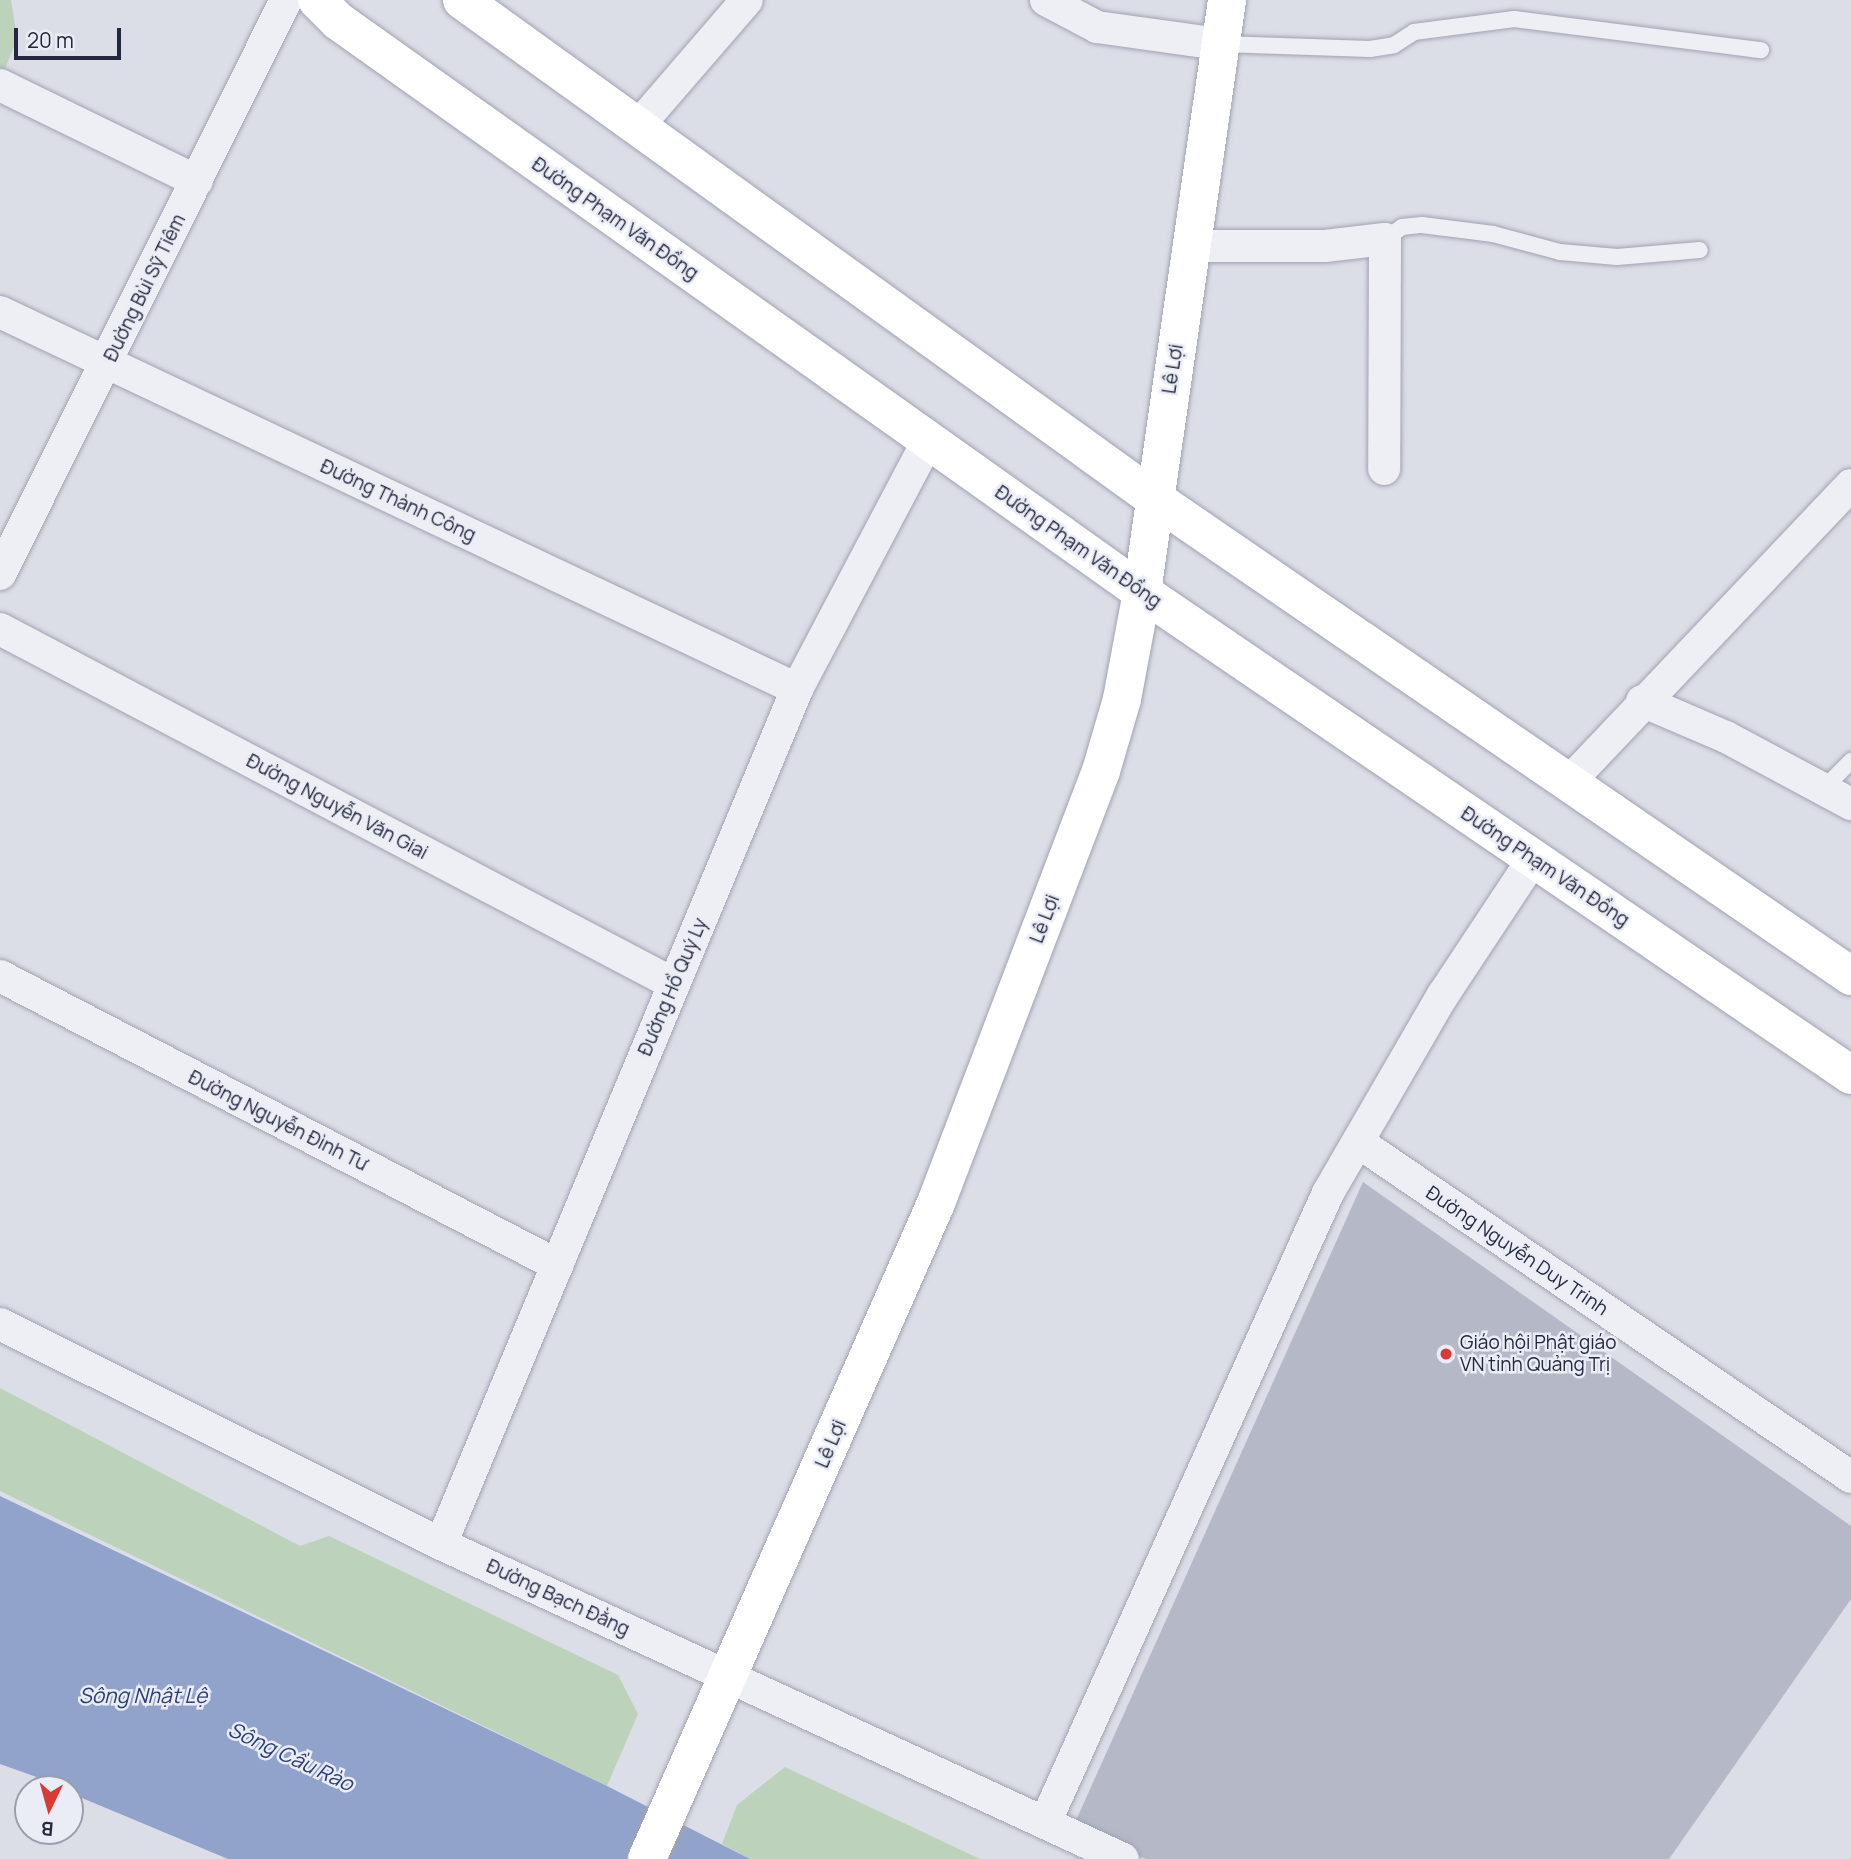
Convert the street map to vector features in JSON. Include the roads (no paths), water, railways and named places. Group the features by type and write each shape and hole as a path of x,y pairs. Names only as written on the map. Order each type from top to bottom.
{"main road":[{"name":"Đường Phạm Văn Đồng","path":"317,0 338,21 1142,592 1851,1075"},
{"path":"462,0 1155,499 1851,976"},
{"name":"Lê Lợi","path":"647,1859 730,1677 936,1203 1101,771 1122,699 1142,592 1227,0"}],"street":[{"name":"Đường Bùi Sỹ Tiêm","path":"0,574 108,364 286,0"},
{"path":"639,125 747,0"},
{"path":"1046,0 1097,27 1220,44"},
{"path":"0,85 197,181"},
{"path":"1191,246 1325,246 1385,239 1384,469"},
{"name":"Đường Thành Công","path":"0,312 797,689"},
{"name":"Đường Hồ Quý Ly","path":"441,1544 797,689 928,441"},
{"path":"1570,781 1643,701 1851,485"},
{"name":"Đường Nguyễn Văn Giai","path":"0,629 674,984"},
{"path":"1643,701 1726,737 1851,804"},
{"path":"1045,1823 1328,1193 1443,995 1533,859"},
{"name":"Đường Nguyễn Đình Tư","path":"0,976 557,1265"},
{"name":"Đường Nguyễn Duy Trinh","path":"1358,1142 1851,1477"},
{"name":"Đường Bạch Đằng","path":"0,1324 441,1544 1123,1859"}],"lane":[{"path":"1220,44 1370,49 1394,45 1414,32 1514,19 1761,50"},
{"path":"1385,239 1402,227 1422,225 1493,234 1571,253 1617,257 1700,250"},
{"path":"1823,789 1851,761"}],"water":[{"name":"Sông Nhật Lệ","path":"0,1496 607,1786 750,1859 228,1859 84,1799 84,1775 31,1775 0,1764"}],"place":[{"name":"Giáo hội Phật giáo VN tỉnh Quảng Trị","path":"1446,1354"}],"water label":[{"name":"Sông Cầu Rào","path":"291,1756"}]}
